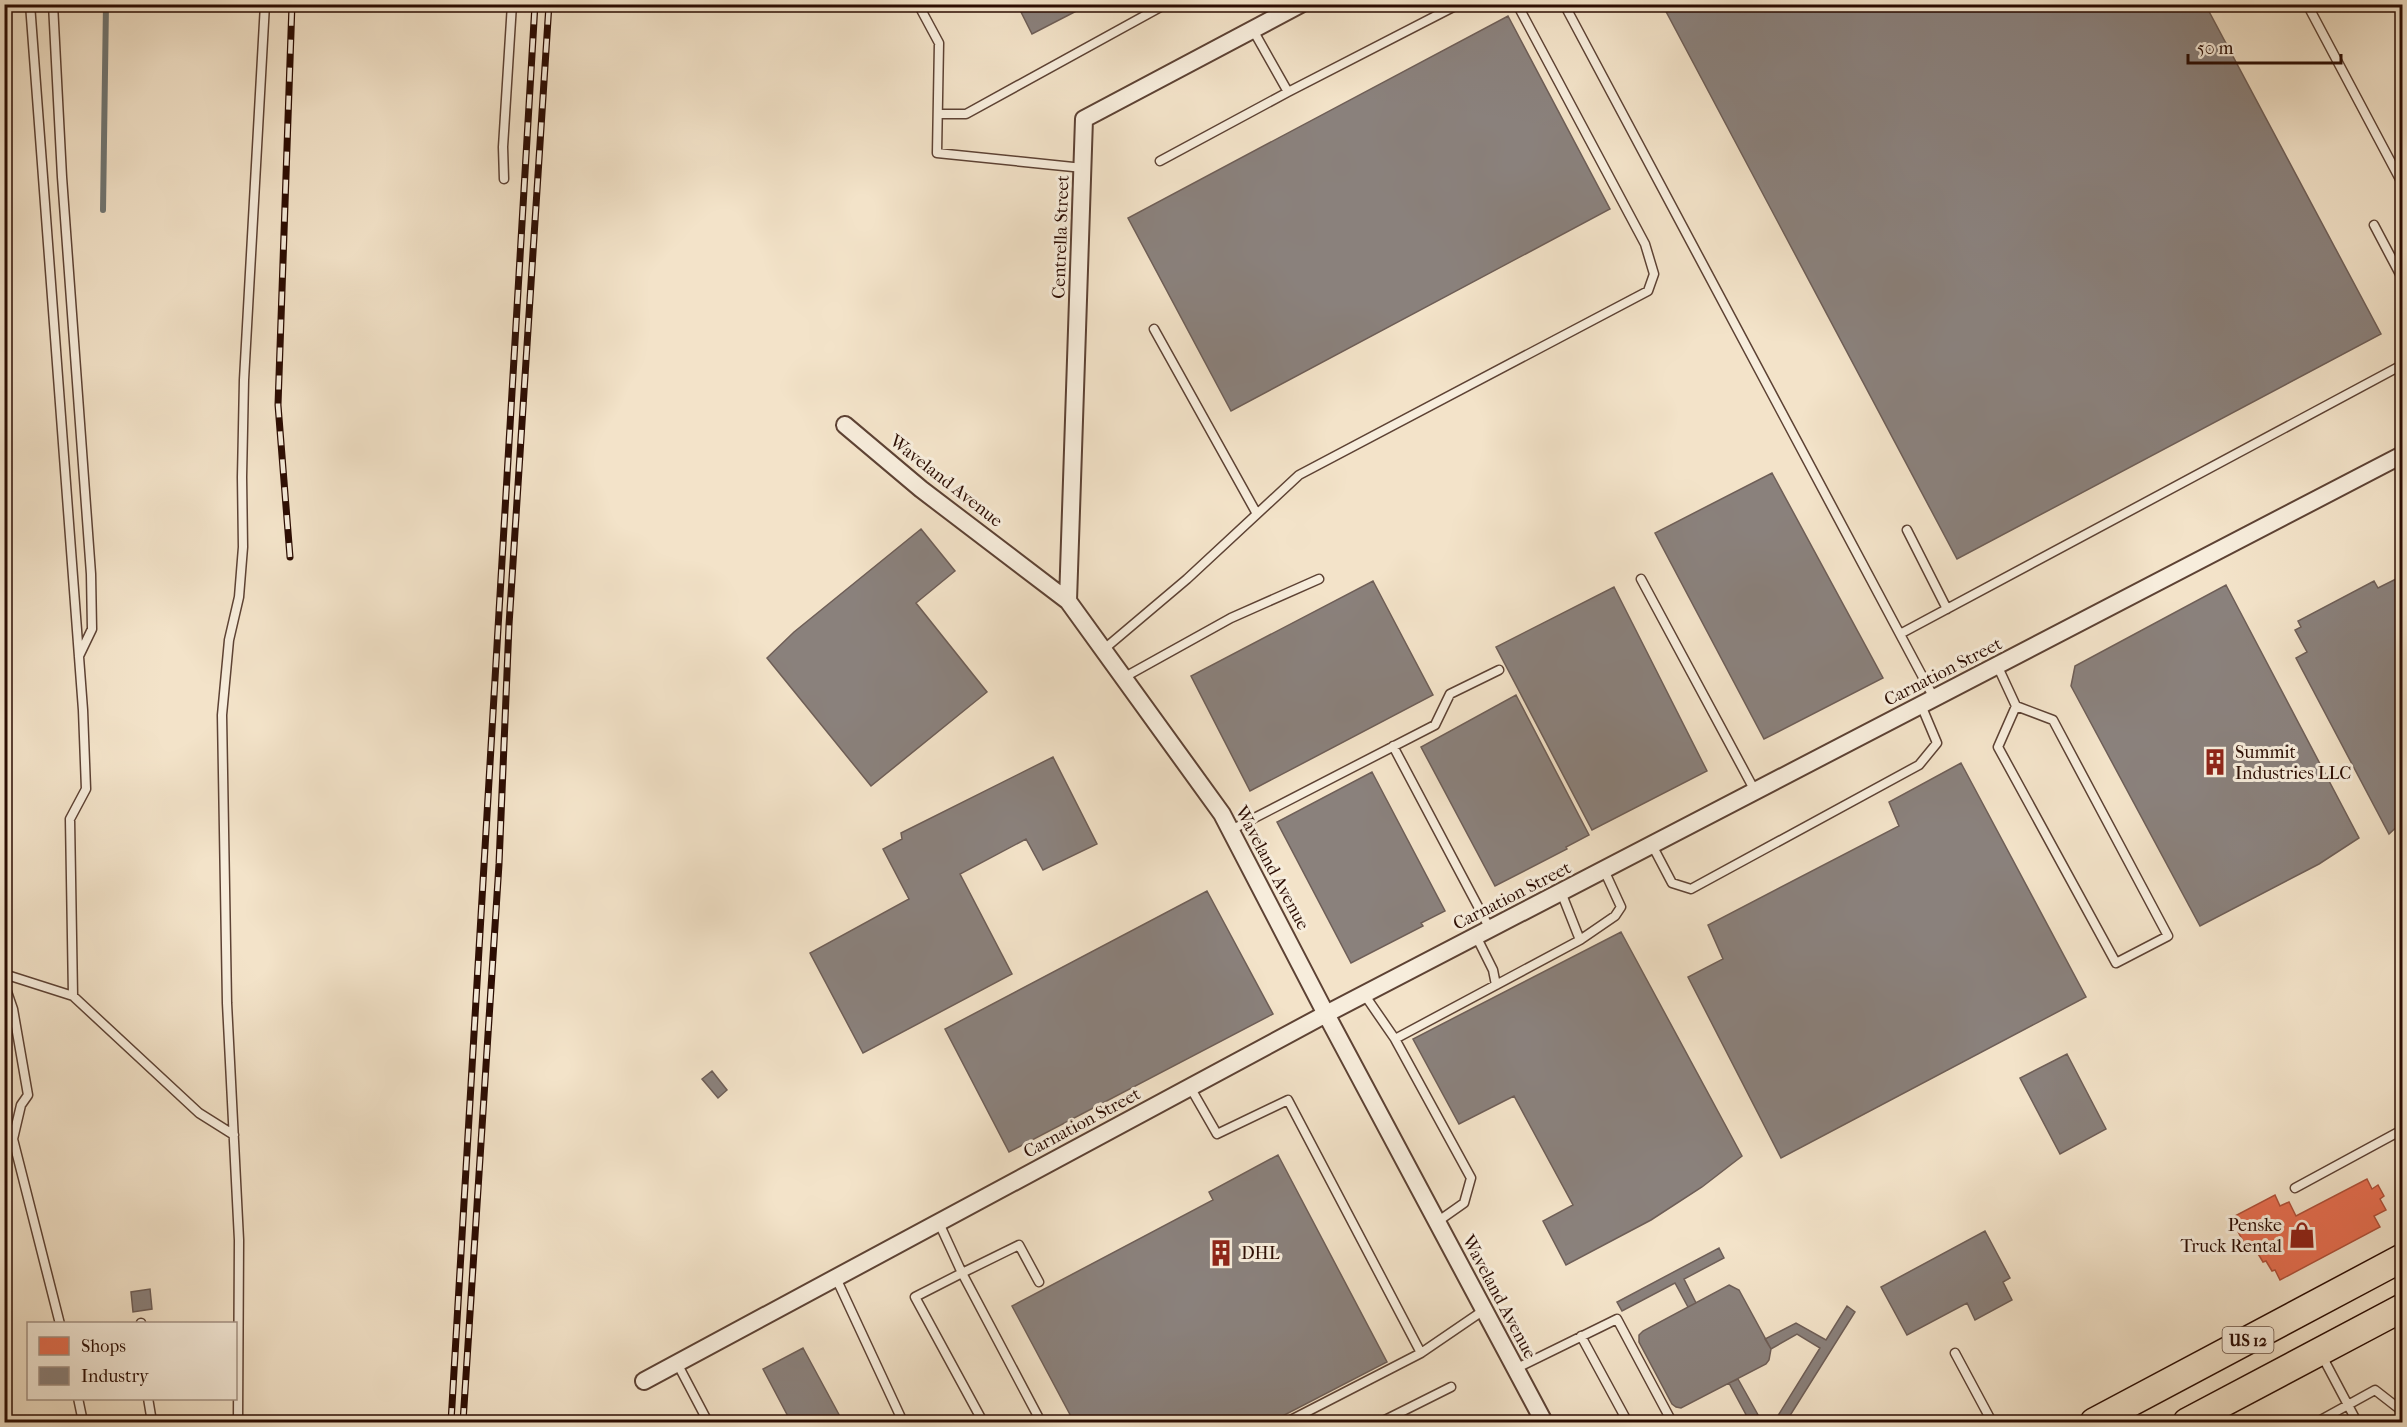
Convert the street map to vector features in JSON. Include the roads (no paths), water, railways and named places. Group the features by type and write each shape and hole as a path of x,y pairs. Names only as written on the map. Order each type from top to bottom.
{"main road":[{"name":"US 12","path":"2094,1422 2403,1258"},
{"name":"US 12","path":"2187,1422 2221,1414 2320,1352 2403,1308"}],"street":[{"name":"Centrella Street","path":"1068,601 1084,119 1295,6"},
{"name":"Waveland Avenue","path":"845,425 921,489 1068,601 1222,813 1326,1014 1544,1422"},
{"name":"Carnation Street","path":"644,1381 1326,1014 2403,455"}],"lane":[{"path":"30,4 86,789 70,819 73,996"},
{"path":"53,4 63,188 91,574 92,629 78,659"},
{"path":"238,1422 239,1240 226,969 222,716 229,640 239,597 243,547 244,380 265,4"},
{"path":"504,178 503,147 512,4"},
{"path":"918,4 939,43 937,153 1083,168"},
{"path":"938,114 966,114 1166,4"},
{"path":"1160,161 1459,4"},
{"path":"1103,650 1187,579 1299,475 1648,291 1654,274 1645,244 1517,4"},
{"path":"1564,4 1900,634 1928,702 1937,743 1919,765 1691,889 1672,883 1652,845"},
{"path":"2307,4 2403,183"},
{"path":"1253,30 1288,92"},
{"path":"2374,225 2403,278"},
{"path":"1154,329 1257,514"},
{"path":"1900,634 2403,365"},
{"path":"1907,530 1947,609"},
{"path":"1123,678 1231,618 1319,579"},
{"path":"1641,579 1755,792"},
{"path":"1997,665 2016,706 2053,720 2168,936 2116,963 1998,747 2016,706"},
{"path":"1231,830 1435,725 1450,694 1498,670"},
{"path":"1393,746 1483,933 1496,985"},
{"path":"1395,1039 1580,940 1615,916 1621,907 1604,870"},
{"path":"1561,892 1580,940"},
{"path":"4,974 73,996 199,1113 234,1135"},
{"path":"4,983 13,1009 28,1095 21,1105 14,1139 60,1322"},
{"path":"1364,994 1395,1039 1471,1178 1464,1203 1437,1222"},
{"path":"1190,1087 1218,1134 1288,1100 1421,1353"},
{"path":"2295,1188 2403,1130"},
{"path":"939,1222 962,1273 1041,1422"},
{"path":"983,1422 915,1297 1019,1245 1039,1282"},
{"path":"836,1278 903,1422"},
{"path":"1287,1422 1421,1353 1484,1310"},
{"path":"1515,1368 1617,1319 1672,1422"},
{"path":"1581,1336 1626,1419"},
{"path":"2320,1352 2357,1422"},
{"path":"1955,1353 1992,1422"},
{"path":"677,1363 708,1422"},
{"path":"1381,1422 1451,1387"},
{"path":"2317,1422 2375,1390 2403,1411"},
{"path":"78,1400 83,1422"},
{"path":"148,1400 152,1422"}],"waterway":[{"path":"103,210 106,4"}],"railway":[{"path":"290,557 278,405 292,4"},
{"path":"451,1422 535,4"},
{"path":"463,1422 499,864 509,625 549,4"}],"place":[{"name":"Summit Industries LLC","path":"2215,762"},
{"name":"Penske Truck Rental","path":"2302,1235"},
{"name":"DHL","path":"1221,1253"}]}
